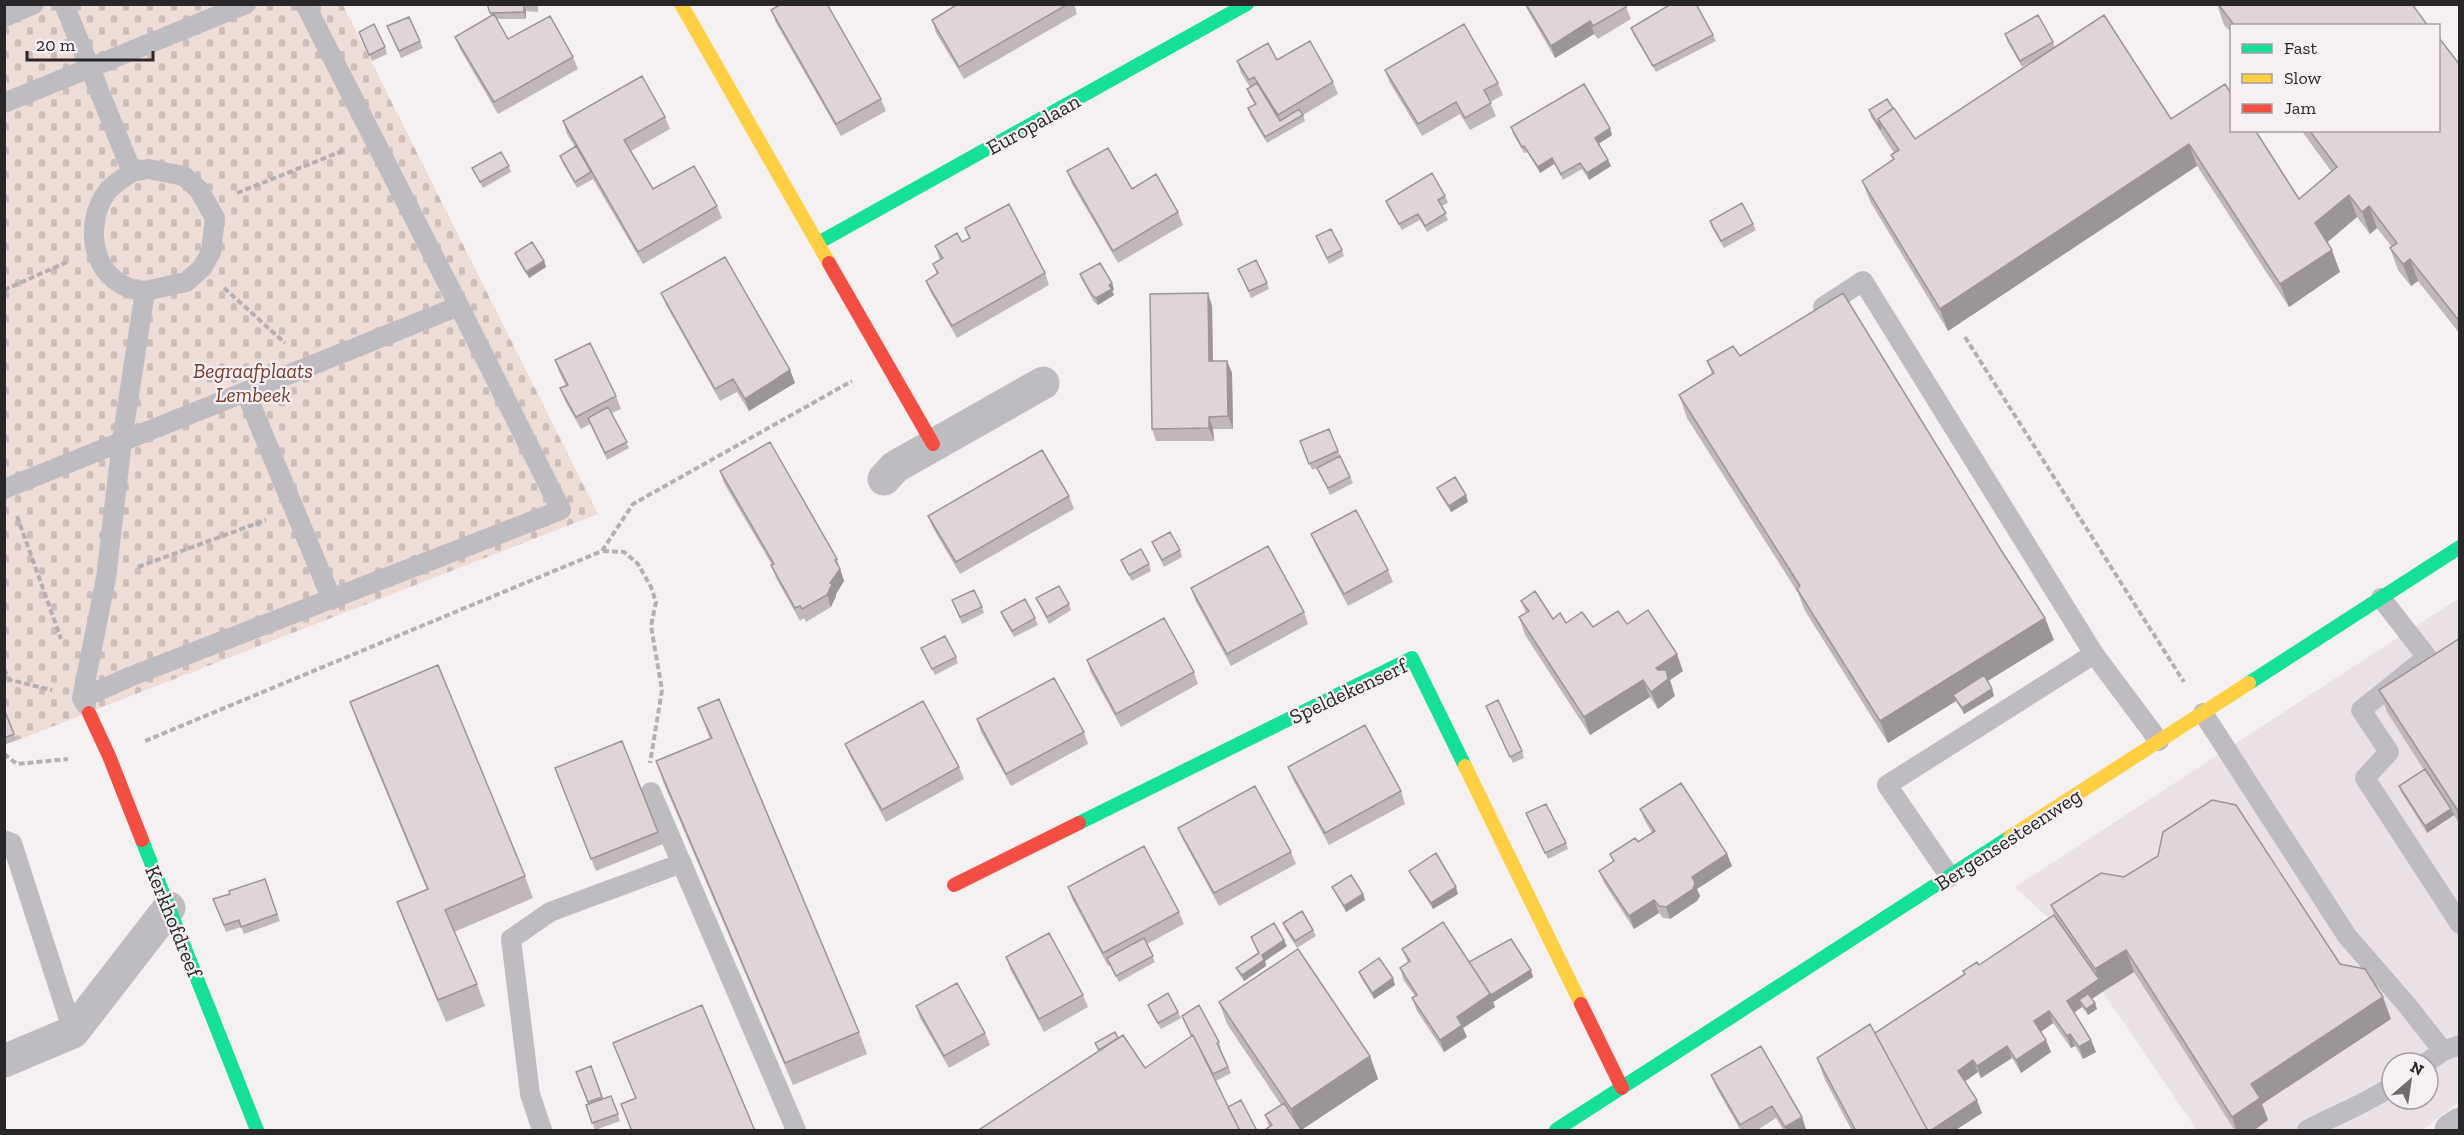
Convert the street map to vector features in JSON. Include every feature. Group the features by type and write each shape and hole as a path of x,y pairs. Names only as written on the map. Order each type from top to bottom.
{"street":[{"path":"681,4 933,444"},
{"name":"Europalaan","path":"818,243 1247,4"},
{"path":"884,479 896,466 1043,383"},
{"name":"Bergensesteenweg","path":"1556,1131 2460,547"},
{"name":"Speldekenserf","path":"954,885 1412,658 1622,1088"},
{"name":"Kerkhofdreef","path":"86,705 109,756 257,1131"},
{"path":"4,1061 73,1032 169,908"},
{"path":"2451,1131 2460,1124"}],"lane":[{"path":"4,17 34,4"},
{"path":"64,4 132,172"},
{"path":"4,103 246,4"},
{"path":"86,705 132,676 561,510 305,4"},
{"path":"148,169 184,176 209,204 215,218 211,252 202,268 186,282 145,291 126,287 107,272 94,250 94,214 107,190 132,172 148,169"},
{"path":"1808,318 1863,281 2094,654 2159,741"},
{"path":"86,705 106,578 122,441 145,291"},
{"path":"6,489 459,306"},
{"path":"246,393 332,600"},
{"path":"2381,598 2427,657 2361,710 2389,752 2365,778 2460,924"},
{"path":"1950,877 1887,785 2094,654"},
{"path":"2204,713 2347,936 2407,1005 2451,1048"},
{"path":"651,792 796,1131"},
{"path":"4,840 12,843 73,1032"},
{"path":"542,1131 530,1094 511,939 550,912 682,863"},
{"path":"2307,1131 2380,1092"}],"path":[{"path":"209,204 372,138"},
{"path":"4,290 94,250"},
{"path":"202,268 310,366"},
{"path":"1965,337 2204,713"},
{"path":"602,551 633,504 886,362"},
{"path":"6,489 61,641"},
{"path":"106,578 295,510"},
{"path":"4,754 17,764 109,756 602,551 624,552 638,564 651,587 656,602 651,626 662,690 650,757 651,792"},
{"path":"4,669 10,680 55,691 77,685 86,705"}],"shaded area":[{"path":"2459,598 2459,1102 2423,1130 2197,1130 2059,928 2015,887"}],"green space":[{"name":"Begraafplaats Lembeek","path":"5,5 343,5 598,514 5,745"}],"building":[{"path":"487,4 535,4 524,5 524,12 490,13"},
{"path":"781,4 827,4 881,99 836,124 771,10"},
{"path":"958,4 1068,4 959,67 932,20"},
{"path":"1526,4 1625,4 1626,7 1593,26 1590,21 1551,46"},
{"path":"1671,4 1696,4 1713,35 1653,66 1631,28"},
{"path":"2218,4 2412,4 2427,24 2233,24"},
{"path":"494,14 508,39 550,16 573,57 494,102 455,37"},
{"path":"2038,15 2053,42 2020,61 2005,34"},
{"path":"2104,15 2171,119 2225,84 2230,92 2230,132 2256,132 2299,199 2337,167 2311,132 2440,132 2440,39 2460,65 2460,322 2410,259 2403,264 2390,248 2397,243 2369,206 2362,212 2349,195 2315,223 2332,250 2280,284 2189,144 1940,309 1862,181 1894,159 1891,155 1899,150 1878,119 1894,108 1915,139"},
{"path":"409,17 420,41 399,51 387,26"},
{"path":"374,24 385,47 369,55 359,32"},
{"path":"1464,24 1498,83 1484,90 1491,103 1465,118 1456,102 1418,124 1385,70"},
{"path":"1310,41 1333,82 1278,115 1254,77 1249,80 1237,61 1268,43 1277,60"},
{"path":"642,76 665,117 624,140 653,189 694,166 717,206 638,252 563,121"},
{"path":"1257,83 1280,121 1299,109 1303,115 1265,137 1248,108 1256,104 1247,89"},
{"path":"1584,84 1610,128 1595,138 1608,160 1587,173 1580,163 1561,174 1552,158 1538,167 1524,146 1522,147 1511,127"},
{"path":"1887,99 1893,108 1878,119 1881,129 1869,110"},
{"path":"576,146 591,172 575,182 560,156"},
{"path":"1108,148 1132,189 1156,174 1178,212 1113,251 1067,171"},
{"path":"501,152 509,166 480,182 472,168"},
{"path":"1432,173 1445,196 1438,200 1446,213 1425,226 1418,214 1399,224 1386,201"},
{"path":"1742,203 1753,224 1721,241 1710,221"},
{"path":"1009,204 1045,273 952,326 926,281 938,273 933,264 943,258 935,246 957,233 962,242 970,238 965,228"},
{"path":"1331,229 1342,250 1327,258 1316,236"},
{"path":"532,242 544,261 526,272 515,253"},
{"path":"725,257 790,370 745,399 733,379 715,389 661,293"},
{"path":"1256,260 1267,283 1249,291 1238,269"},
{"path":"1100,263 1112,283 1109,285 1112,289 1096,298 1080,274"},
{"path":"1208,293 1209,361 1227,361 1228,416 1209,417 1209,428 1152,429 1150,294"},
{"path":"1843,293 2045,618 1880,721 1797,589 1800,586 1679,395 1714,373 1707,361 1733,346 1740,356"},
{"path":"590,343 616,396 576,417 560,388 568,385 555,360"},
{"path":"608,407 627,442 605,453 588,418"},
{"path":"1329,429 1338,451 1309,464 1300,441"},
{"path":"770,442 837,559 835,560 840,569 830,583 832,584 827,595 802,609 800,606 795,608 771,565 774,564 720,471"},
{"path":"1042,450 1069,496 956,562 928,516"},
{"path":"1340,456 1350,477 1328,488 1317,468"},
{"path":"1455,477 1466,495 1449,506 1437,488"},
{"path":"1356,510 1388,570 1344,594 1311,534"},
{"path":"1170,532 1180,550 1162,560 1152,542"},
{"path":"1268,546 1304,612 1227,654 1191,588"},
{"path":"1141,549 1149,564 1129,575 1121,560"},
{"path":"1059,586 1069,604 1047,617 1036,598"},
{"path":"974,590 982,607 960,617 952,600"},
{"path":"1535,591 1553,619 1560,613 1566,623 1582,612 1593,627 1618,611 1627,624 1648,610 1677,654 1656,668 1666,670 1668,679 1651,692 1643,680 1584,717 1519,617 1529,611 1521,601"},
{"path":"1025,599 1035,618 1012,631 1001,612"},
{"path":"1164,618 1194,672 1116,714 1087,660"},
{"path":"945,636 956,657 932,669 921,648"},
{"path":"2460,638 2460,814 2379,690"},
{"path":"438,665 525,876 445,910 477,984 438,1000 397,902 428,889 350,702"},
{"path":"1984,675 1992,689 1962,708 1953,695"},
{"path":"1054,678 1084,732 1006,774 977,719"},
{"path":"719,699 859,1032 785,1063 656,761 712,738 698,708"},
{"path":"1498,700 1522,751 1510,757 1486,706"},
{"path":"923,701 959,767 882,810 845,744"},
{"path":"4,709 14,734 4,738"},
{"path":"1365,725 1401,791 1325,833 1288,767"},
{"path":"622,741 658,832 591,859 555,768"},
{"path":"2425,769 2451,809 2425,826 2399,786"},
{"path":"1681,783 1727,854 1692,877 1695,883 1693,889 1666,907 1659,906 1654,900 1629,916 1599,871 1614,861 1610,854 1635,838 1638,842 1655,831 1640,809"},
{"path":"1255,786 1291,852 1214,893 1178,828"},
{"path":"2212,800 2236,805 2340,964 2365,969 2383,997 2251,1084 2260,1098 2232,1117 2126,950 2095,969 2051,905 2101,873 2124,877 2158,856 2163,832"},
{"path":"1546,804 1566,843 1545,853 1526,813"},
{"path":"1144,846 1179,912 1103,953 1068,887"},
{"path":"1436,853 1456,887 1431,903 1409,871"},
{"path":"1351,875 1363,894 1344,906 1332,887"},
{"path":"265,879 277,914 241,927 239,920 224,925 213,899"},
{"path":"1302,911 1313,930 1295,941 1283,923"},
{"path":"2054,915 2099,979 2067,1001 2091,1040 2079,1047 2070,1034 2067,1036 2049,1011 2034,1021 2046,1040 2016,1060 2007,1046 1977,1066 1973,1060 1958,1071 1977,1100 1928,1131 1875,1033 1965,974 1963,971 1977,962 1979,965"},
{"path":"1443,922 1490,994 1457,1017 1462,1025 1440,1040 1412,998 1417,995 1400,968 1410,961 1402,949"},
{"path":"1274,923 1284,940 1262,955 1264,960 1242,975 1236,968 1259,953 1251,937"},
{"path":"1049,933 1083,995 1039,1019 1006,957"},
{"path":"1144,938 1153,956 1116,976 1107,958"},
{"path":"1511,939 1531,970 1491,995 1469,962"},
{"path":"1298,949 1370,1056 1291,1109 1219,1002"},
{"path":"1379,958 1393,978 1372,993 1359,972"},
{"path":"957,983 985,1033 944,1056 916,1006"},
{"path":"1168,993 1178,1012 1158,1023 1148,1005"},
{"path":"2088,994 2095,1003 2086,1009 2079,1000"},
{"path":"702,1005 755,1131 632,1131 621,1104 636,1098 613,1043"},
{"path":"1199,1005 1219,1042 1217,1043 1228,1067 1213,1074 1182,1016"},
{"path":"1870,1024 1928,1131 1856,1131 1817,1058"},
{"path":"1115,1032 1118,1038 1099,1050 1095,1043"},
{"path":"1123,1035 1145,1068 1193,1035 1240,1131 977,1131"},
{"path":"1761,1046 1802,1117 1785,1127 1772,1106 1740,1125 1711,1075"},
{"path":"591,1066 602,1097 588,1102 576,1072"},
{"path":"611,1096 618,1114 592,1123 586,1105"},
{"path":"1241,1100 1257,1131 1240,1131 1228,1107"},
{"path":"1284,1103 1302,1131 1263,1131 1272,1125 1265,1115"}],"traffic: fast":[{"path":"818,243 1247,4"},
{"path":"2249,683 2460,547"},
{"path":"1079,823 1412,658 1465,766"},
{"path":"1556,1130 2010,837"},
{"path":"142,840 257,1130"}],"traffic: slow":[{"path":"681,4 829,263"},
{"path":"2010,837 2249,683"},
{"path":"1465,766 1581,1004"}],"traffic: jam":[{"path":"829,263 933,444"},
{"path":"89,713 109,756 142,840"},
{"path":"954,885 1079,823"},
{"path":"1581,1004 1622,1088"}]}
